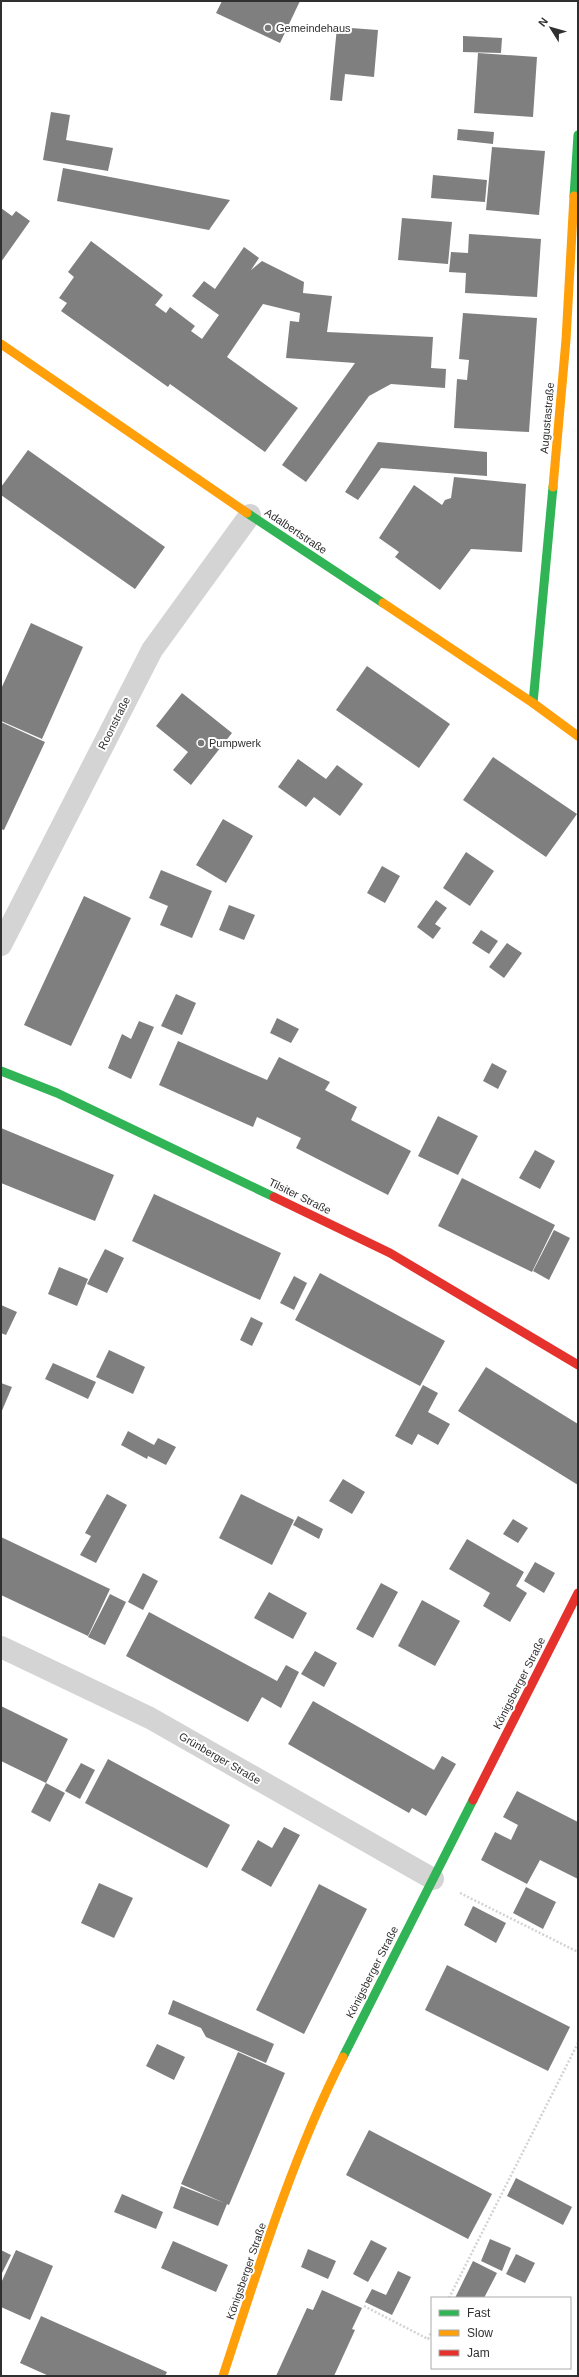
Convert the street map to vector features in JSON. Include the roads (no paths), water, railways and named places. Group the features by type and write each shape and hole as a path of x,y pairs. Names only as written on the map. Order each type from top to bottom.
{"street":[{"name":"Augustastraße","path":"533,703 566,340 578,134"},
{"name":"Adalbertstraße","path":"1,344 250,515 533,703 578,736"},
{"name":"Roonstraße","path":"1,945 152,650 250,515"},
{"name":"Tilsiter Straße","path":"1,1070 57,1093 390,1253 578,1365"},
{"name":"Königsberger Straße","path":"223,2376 251,2288 313,2121 358,2025 434,1880 578,1594"},
{"name":"Grünberger Straße","path":"1,1647 150,1718 434,1880"}],"place":[{"name":"Gemeindehaus","path":"268,28"},
{"name":"Pumpwerk","path":"201,743"}]}
